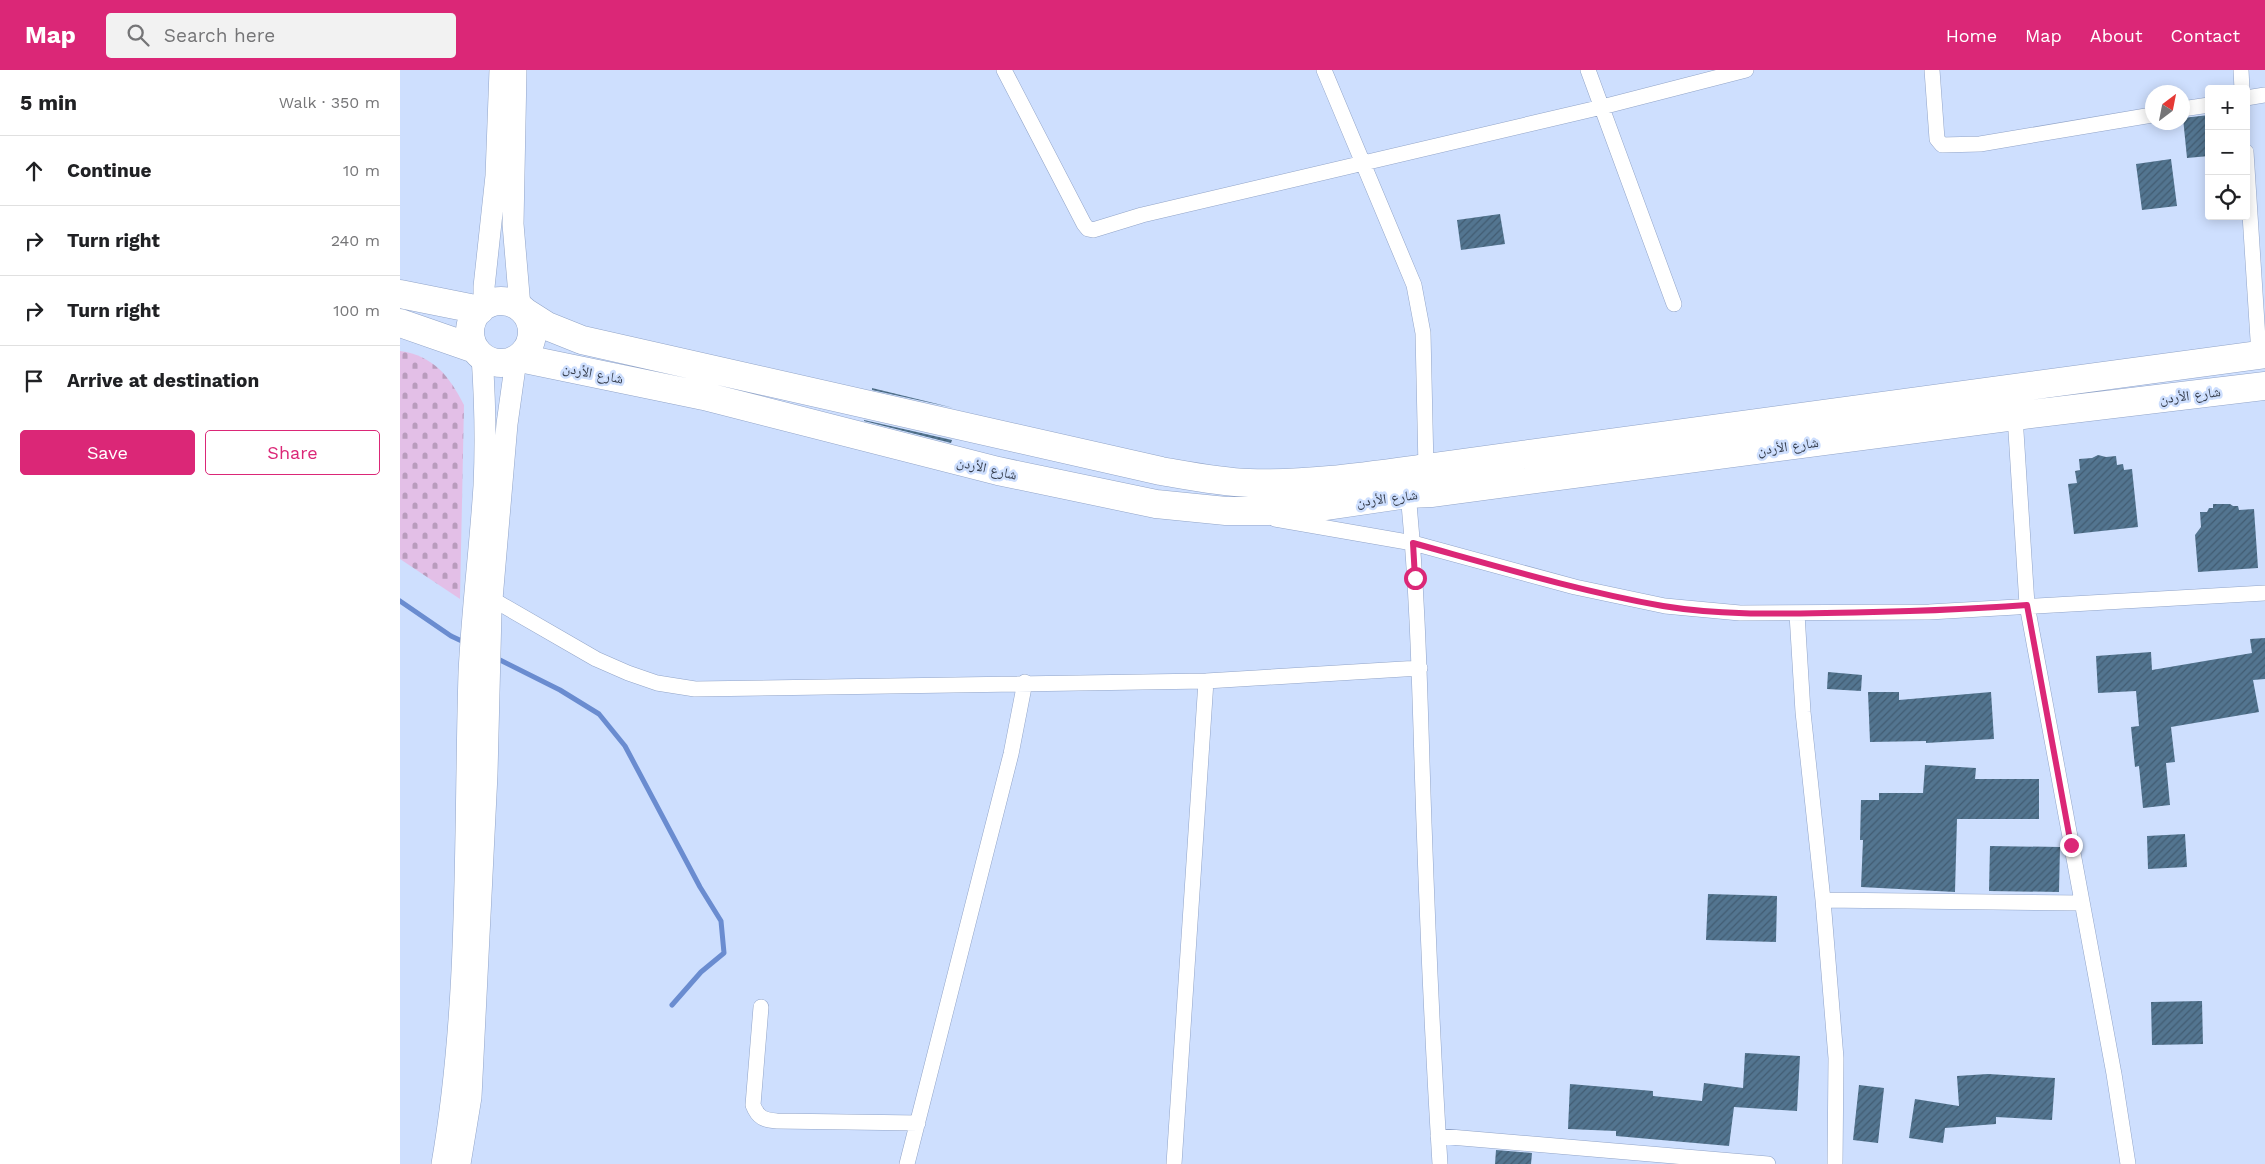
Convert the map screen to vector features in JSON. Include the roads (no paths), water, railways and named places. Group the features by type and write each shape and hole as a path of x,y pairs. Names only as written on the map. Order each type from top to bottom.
{"highway":[{"path":"400,294 482,308"},
{"path":"400,323 478,352 498,363 518,359 531,341 533,331 531,321 523,310 513,303 498,301 482,308 471,324 471,341 478,352"},
{"name":"شارع الأردن","path":"523,310 547,326 582,340 1161,471 1226,482 1269,483 1330,480 2262,354"},
{"name":"شارع الأردن","path":"518,359 704,396 998,472 1156,504 1226,510 1320,508 1408,494 1441,492 2015,416 2265,386"},
{"path":"1156,504 1161,471"}],"main road":[{"path":"482,308 496,176 514,70"},
{"path":"514,70 514,224 523,310"},
{"path":"442,1164 452,1106 458,1025 468,792 479,675 483,604 485,414 478,352"},
{"path":"483,604 507,424 518,359"},
{"path":"460,1164 471,1097 487,784 479,675"}],"street":[{"path":"1004,70 1080,217 1086,228 1090,230 1142,215 1602,107 1746,70"},
{"path":"1324,70 1414,285 1423,333 1426,468"},
{"path":"1588,70 1674,304"},
{"path":"1932,70 1937,139 1942,145 1980,144 2145,116"},
{"path":"2241,70 2242,85"},
{"path":"2250,97 2265,95"},
{"path":"2190,108 2205,106"},
{"path":"2248,175 2262,354"},
{"path":"2015,416 2027,605 2114,1074 2128,1164"},
{"path":"1408,494 1413,543 1420,668 1440,1164"},
{"path":"1226,510 1413,543 1575,587 1664,606 1740,613 1929,612 2265,593"},
{"path":"483,604 596,658 657,684 695,689 1025,682 1206,681 1420,668"},
{"path":"1796,614 1802,712 1823,900 1836,1058 1835,1164"},
{"path":"1174,1164 1206,681"},
{"path":"907,1164 1011,754 1025,682"},
{"path":"1823,900 2082,902"},
{"path":"761,1007 753,1104 757,1114 765,1120 918,1123"},
{"path":"1438,1136 1768,1164"}],"waterway":[{"path":"400,601 451,636 466,643"},
{"path":"496,658 560,690 599,714 625,746 700,887 721,921 724,953 701,972 672,1005"}]}
